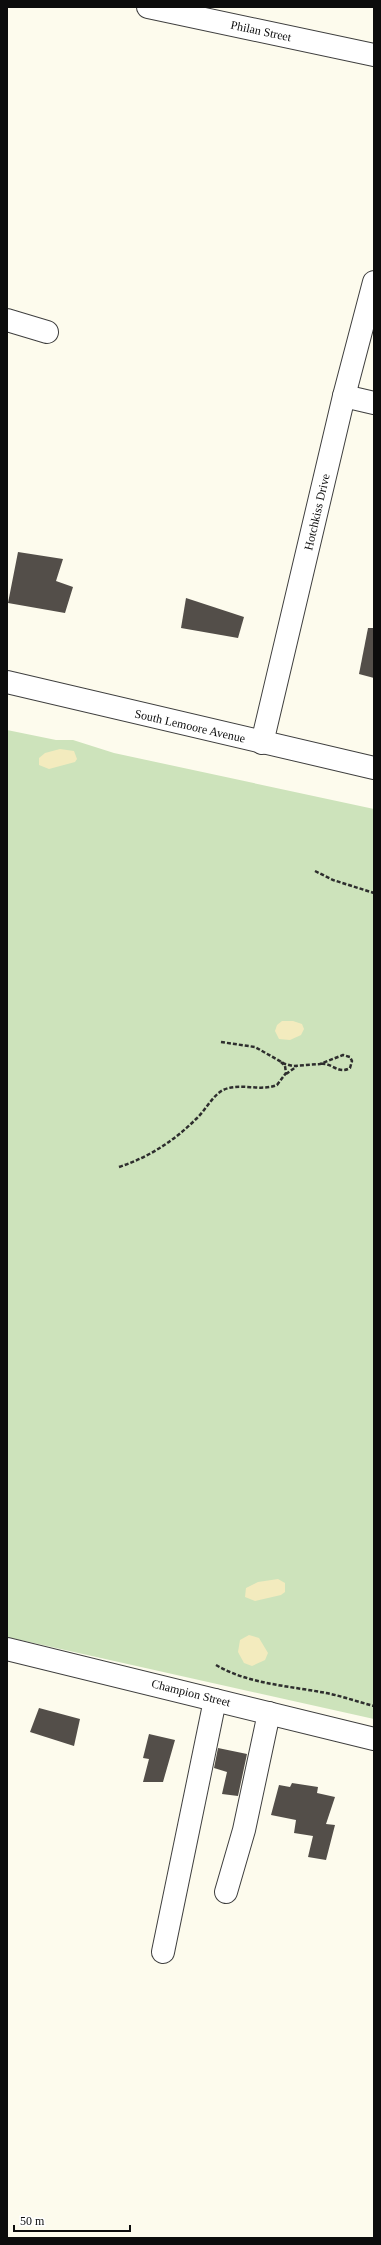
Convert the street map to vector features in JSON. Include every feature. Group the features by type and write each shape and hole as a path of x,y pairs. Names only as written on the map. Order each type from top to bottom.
{"street":[{"name":"Philan Street","path":"148,7 374,54"},
{"name":"Hotchkiss Drive","path":"262,743 344,396 374,282"},
{"path":"7,320 47,332"},
{"path":"344,396 374,403"},
{"name":"South Lemoore Avenue","path":"7,682 262,743 374,768"},
{"name":"Champion Street","path":"7,1649 374,1739"},
{"path":"164,1952 216,1700"},
{"path":"226,1892 244,1830 269,1713"}],"path":[{"path":"315,870 333,880 374,893"},
{"path":"221,1042 255,1047 281,1062 298,1066 326,1064 336,1070 345,1071 351,1066 352,1061 350,1056 343,1054 320,1064"},
{"path":"281,1062 285,1068 285,1077"},
{"path":"119,1167 147,1157 161,1148 197,1119 223,1090 242,1086 269,1088 277,1086 288,1071 298,1066"},
{"path":"216,1665 229,1672 246,1677 331,1694 374,1706"}],"green space":[{"path":"7,730 56,740 73,740 114,753 374,809 374,1719 7,1637"}],"sand":[{"path":"60,749 74,751 77,759 75,762 49,769 39,765 39,758 45,753"},
{"path":"282,1021 293,1021 302,1024 304,1029 301,1035 290,1040 279,1039 275,1031 277,1025"},
{"path":"278,1579 285,1583 285,1592 281,1595 255,1601 245,1597 246,1588 258,1582"},
{"path":"249,1635 259,1638 268,1653 265,1660 252,1666 244,1663 238,1652 240,1640"}],"building":[{"path":"18,552 63,559 56,581 73,587 65,613 8,603"},
{"path":"186,598 244,617 238,638 181,628"},
{"path":"368,628 374,628 374,678 359,674"},
{"path":"39,1708 80,1719 74,1746 30,1732"},
{"path":"149,1734 175,1740 163,1782 143,1782 149,1759 143,1758"},
{"path":"218,1748 247,1754 238,1796 222,1794 227,1772 214,1768"},
{"path":"292,1783 318,1787 317,1793 335,1797 326,1824 335,1825 326,1860 308,1857 313,1836 294,1833 296,1820 271,1815 279,1785 290,1787"}]}
